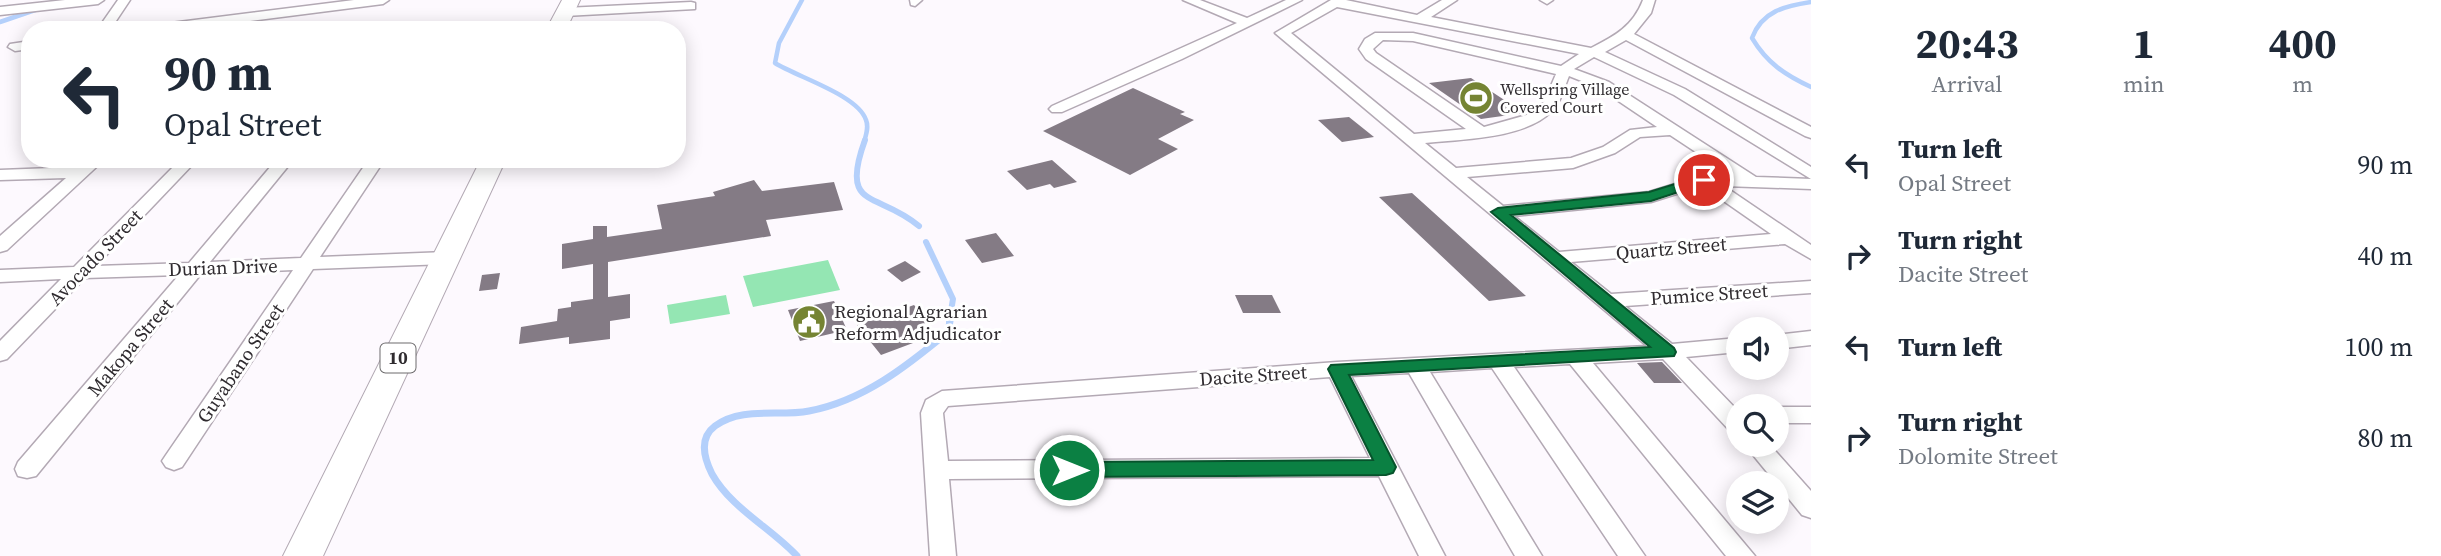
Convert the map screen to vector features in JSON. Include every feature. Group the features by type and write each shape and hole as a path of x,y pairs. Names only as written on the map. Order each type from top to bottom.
{"highway":[{"name":"10","path":"303,556 490,168"}],"street":[{"path":"0,11 99,0"},
{"path":"109,21 124,0"},
{"path":"210,21 343,2 383,0"},
{"path":"1189,0 1246,22"},
{"path":"1057,109 1296,0"},
{"path":"1419,19 1451,0"},
{"path":"1412,139 1480,132 1526,121 1539,115 1555,97 1560,75 1565,69 1626,35 1638,23 1649,0"},
{"path":"1726,409 1668,352 1282,33 1339,1 1595,53 1658,80 1811,174"},
{"path":"564,14 691,6"},
{"path":"1626,35 1811,133"},
{"path":"1480,132 1371,56 1366,50 1370,42 1380,36 1413,37 1565,69 1604,85 1754,183"},
{"path":"15,47 21,46"},
{"path":"1454,173 1573,163 1600,154 1636,134 1671,130"},
{"path":"0,246 87,168"},
{"name":"Avocado Street","path":"0,354 181,168"},
{"name":"Makopa Street","path":"27,469 278,168"},
{"name":"Guyabano Street","path":"174,461 371,168"},
{"path":"0,175 83,172"},
{"path":"1498,212 1651,197 1704,180 1811,184"},
{"path":"1704,180 1811,253"},
{"path":"0,228 21,227"},
{"name":"Quartz Street","path":"1553,258 1789,238"},
{"name":"Durian Drive","path":"0,289 73,280 443,265"},
{"name":"Durian Drive","path":"0,276 73,280"},
{"name":"Pumice Street","path":"1607,301 1811,287"},
{"path":"1789,341 1811,338"},
{"name":"Dacite Street","path":"937,470 932,413 937,402 951,397 1337,369 1668,352 1726,346"},
{"path":"1576,357 1742,556"},
{"path":"1498,361 1632,556"},
{"path":"1416,366 1529,556"},
{"path":"1337,369 1432,556"},
{"path":"1789,415 1811,415"},
{"path":"1767,457 1807,500"},
{"path":"943,556 937,470 1386,467"}],"green space":[{"path":"828,260 840,290 753,307 743,276"},
{"path":"726,295 730,314 670,324 667,305"}],"building":[{"name":"Wellspring Village Covered Court","path":"1471,78 1524,113 1481,119 1429,83"},
{"path":"1133,88 1185,112 1180,114 1194,120 1158,139 1178,149 1130,175 1043,131"},
{"path":"1349,117 1374,137 1342,142 1318,120"},
{"path":"1052,160 1077,182 1054,188 1050,184 1027,190 1007,171"},
{"path":"754,180 762,191 834,182 843,210 766,220 771,236 608,262 608,297 630,294 630,318 610,321 610,339 569,344 569,337 519,344 521,327 557,321 558,309 571,307 571,302 593,299 593,264 562,269 562,244 593,239 593,226 607,226 607,237 662,229 657,205 715,196 713,192"},
{"path":"1412,193 1526,296 1489,301 1379,197"},
{"path":"996,233 1014,256 982,263 965,240"},
{"path":"905,261 921,272 902,282 887,270"},
{"path":"500,273 497,289 479,291 482,275"},
{"path":"1235,295 1272,295 1281,313 1243,313"},
{"path":"834,301 847,330 800,341 788,310"},
{"path":"914,305 929,322 919,325 929,337 881,355 857,325"},
{"path":"1662,362 1682,383 1654,383 1637,363"}],"waterway":[{"path":"802,0 779,43 775,63 826,87 852,103 861,111 867,123 864,142"},
{"path":"1811,2 1776,11 1762,22 1752,38 1777,67 1811,87"},
{"path":"0,22 38,9"},
{"path":"865,140 858,163 857,178 860,189 867,196 919,226"},
{"path":"926,242 953,299 949,323"},
{"path":"797,556 740,508 720,486 705,455 705,442 710,431 737,416 809,411 866,391 917,357 948,332 950,321"}],"place":[{"name":"Wellspring Village Covered Court","path":"1476,98"},
{"name":"Regional Agrarian Reform Adjudicator","path":"809,322"}],"route":[{"path":"1069,470 1386,467 1337,369 1668,352 1498,212 1651,197 1704,180"}]}
